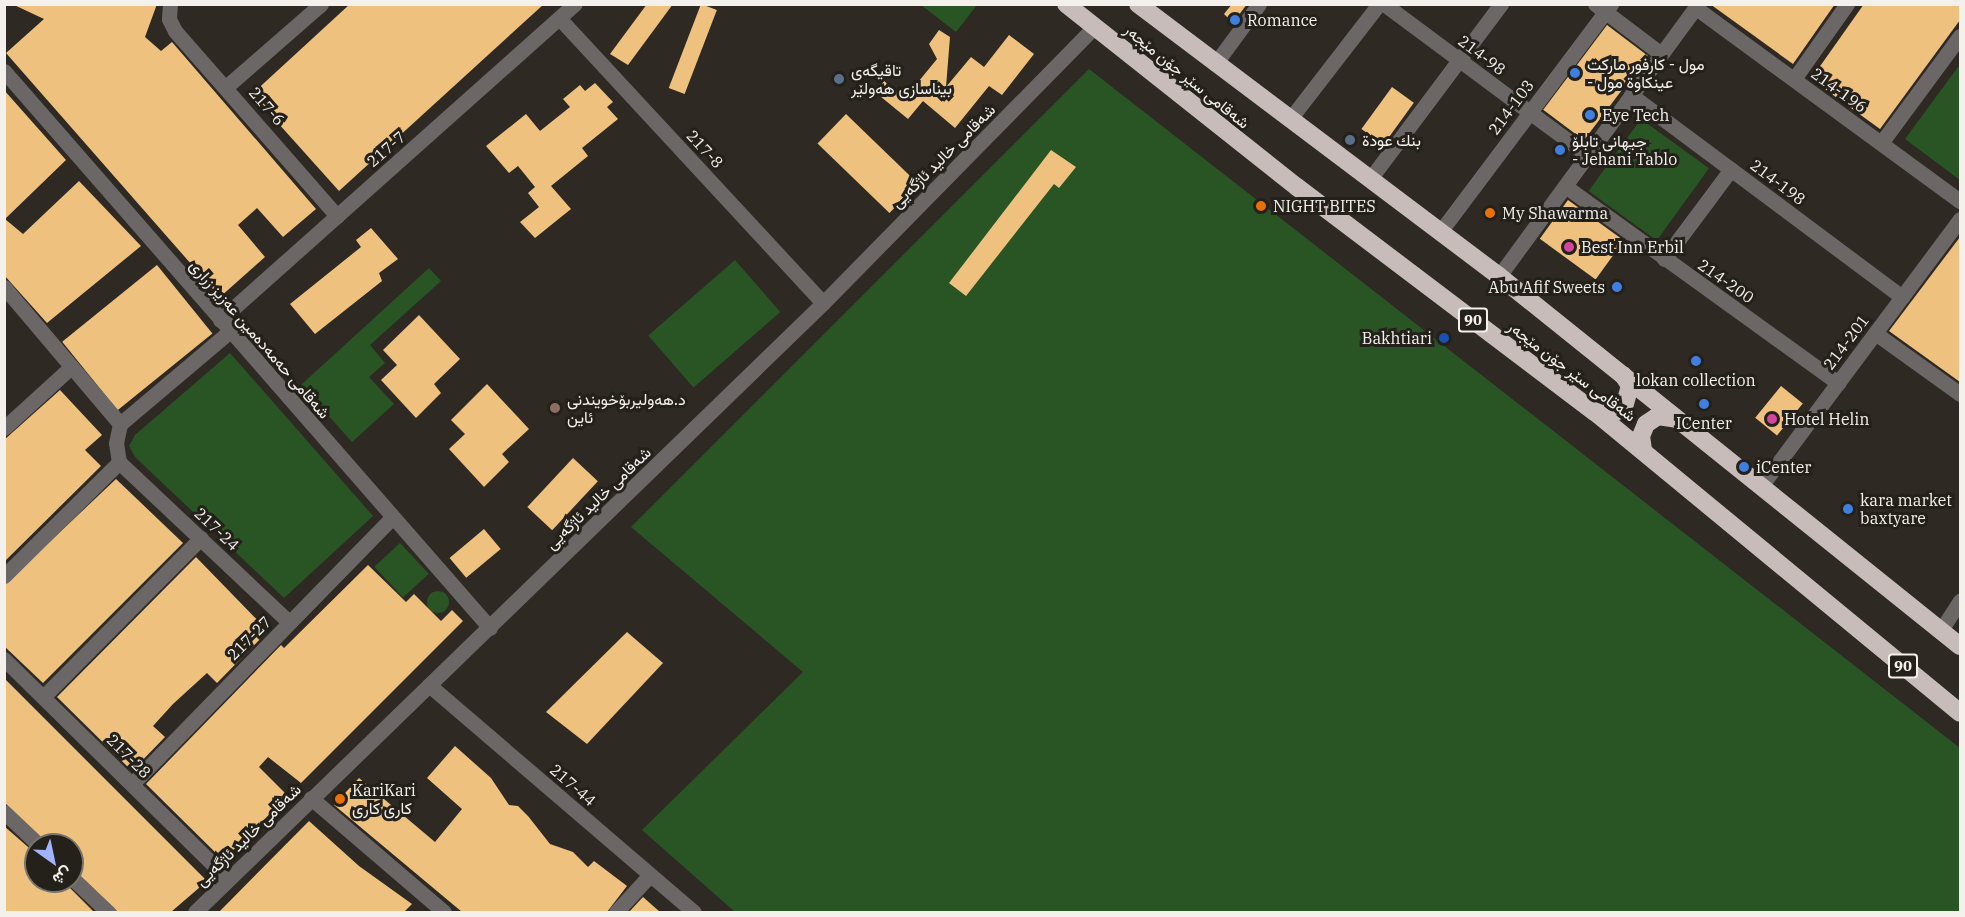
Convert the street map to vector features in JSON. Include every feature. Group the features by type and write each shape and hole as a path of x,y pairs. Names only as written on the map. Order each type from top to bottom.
{"highway":[{"name":"شەقامی سێر جۆن مێجەر","path":"1066,4 1241,144 1643,450 1960,713"},
{"name":"شەقامی سێر جۆن مێجەر","path":"1144,6 1215,64 1499,276 1960,646"},
{"path":"1595,412 1612,414 1624,407 1630,386 1623,375"},
{"path":"1643,450 1641,436 1652,419 1665,415 1678,419"}],"street":[{"path":"226,87 321,4"},
{"name":"217-7","path":"120,424 225,326 337,216 575,4"},
{"path":"1215,64 1259,4"},
{"path":"1290,119 1379,4"},
{"name":"214-98","path":"1384,4 1587,155"},
{"path":"1370,179 1501,4"},
{"path":"1794,79 1847,4"},
{"path":"1499,276 1697,6"},
{"name":"214-196","path":"1697,6 1960,201"},
{"path":"1604,7 1661,54"},
{"name":"214-103","path":"1440,231 1530,112 1604,7"},
{"name":"217-6","path":"170,12 226,87 337,216"},
{"name":"217-8","path":"560,19 823,303"},
{"name":"شەقامی خالید ئاژگەیی","path":"195,912 823,303 1095,26"},
{"path":"1881,143 1958,45"},
{"name":"شەقامی حەمەدەمین عەزیز زراری","path":"4,71 490,628"},
{"name":"214-198","path":"1631,95 1902,297"},
{"path":"1664,260 1731,169"},
{"name":"214-200","path":"1565,186 1664,260 1838,383"},
{"name":"214-201","path":"1761,486 1960,219"},
{"path":"4,287 120,424 116,443 119,462 4,576"},
{"path":"1875,333 1960,394"},
{"path":"4,428 70,367"},
{"name":"217-24","path":"119,462 289,622"},
{"name":"217-27","path":"132,784 392,518"},
{"path":"43,697 201,538"},
{"path":"1941,630 1960,601"},
{"name":"217-28","path":"4,659 228,879"},
{"name":"217-44","path":"429,685 694,912"},
{"path":"311,798 436,910"},
{"path":"4,812 26,833"},
{"path":"616,912 650,875"},
{"path":"84,889 108,912"}],"green space":[{"path":"921,5 977,5 956,32"},
{"path":"1958,67 1960,68 1960,180 1905,139"},
{"path":"1089,69 1960,748 1960,912 735,912 642,830 803,672 631,527"},
{"path":"1641,119 1709,168 1657,240 1589,191"},
{"path":"735,260 780,312 693,388 648,335"},
{"path":"429,268 441,281 370,345 385,363 369,377 394,404 352,442 301,385"},
{"path":"230,353 373,516 284,598 135,457 129,446 135,435"},
{"path":"400,543 429,574 403,598 374,567"},
{"path":"438,591 446,594 449,602 446,610 438,613 430,610 427,602 430,594"}],"building":[{"path":"12,4 157,4 145,37 161,51 172,42 316,209 283,237 257,208 238,225 265,257 220,297 6,53 44,19"},
{"path":"350,4 544,4 339,191 252,94"},
{"path":"647,4 673,4 628,65 610,54"},
{"path":"701,4 717,10 685,94 669,88"},
{"name":"Romance","path":"1232,4 1247,4 1233,23 1224,14"},
{"path":"1710,4 1835,4 1793,64"},
{"path":"1864,4 1960,4 1960,20 1880,129 1811,79"},
{"path":"1607,25 1648,56 1584,140 1543,110"},
{"path":"939,30 950,37 946,87 971,57 984,67 1009,35 1034,54 1002,95 989,86 955,128 923,101 908,119 875,92 884,81 905,98 937,59 929,44"},
{"path":"595,83 613,102 607,107 618,119 582,148 588,156 551,186 571,209 535,238 520,222 539,207 528,193 535,187 518,166 509,173 486,146 526,114 540,131 570,107 563,99 580,85 585,91"},
{"path":"1392,87 1414,103 1383,145 1361,129"},
{"path":"4,90 66,160 5,219 23,234 79,181 141,246 47,323 4,275"},
{"path":"846,114 918,183 889,213 818,143"},
{"path":"1051,150 1076,167 1059,188 1054,184 966,296 949,283"},
{"path":"1568,200 1624,241 1596,279 1540,239"},
{"path":"371,228 398,259 379,273 382,281 315,334 290,304 361,247 356,240"},
{"path":"1960,237 1960,382 1889,331"},
{"path":"157,265 212,333 118,410 62,342"},
{"path":"419,315 460,359 434,384 441,393 416,418 381,380 397,365 383,350"},
{"path":"487,384 529,429 502,454 509,462 484,487 449,449 465,434 451,420"},
{"path":"1781,386 1803,404 1777,435 1755,418"},
{"path":"60,390 102,435 85,450 101,466 4,562 4,440"},
{"path":"573,458 598,481 552,530 527,507"},
{"path":"116,479 183,543 43,683 4,646 4,585"},
{"path":"484,529 501,549 466,578 450,558"},
{"path":"196,557 268,631 217,683 207,673 173,704 153,726 165,737 132,771 57,697"},
{"path":"368,565 406,602 414,594 441,621 452,610 463,621 301,783 268,757 259,767 288,796 223,860 146,784 281,645 284,648"},
{"path":"627,632 663,663 587,744 546,712"},
{"path":"4,678 207,881 171,912 118,912 84,879 84,833 36,833 4,802"},
{"path":"455,746 491,778 509,805 518,806 528,816 550,844 573,852 588,867 594,861 627,886 607,912 462,912 334,805 359,778 435,842 462,809 427,778"},
{"path":"309,821 359,866 412,904 404,912 219,912"},
{"path":"4,826 24,844 24,893 75,893 94,912 4,912"},
{"path":"643,897 660,912 629,912"}],"place":[{"name":"Romance","path":"1235,20"},
{"name":"مول - كارفور ماركت - عينكاوة مول","path":"1575,73"},
{"name":"تاقیگەی بیناسازی هەولێر","path":"839,79"},
{"name":"Eye Tech","path":"1590,115"},
{"name":"بنك عودة","path":"1350,140"},
{"name":"جیهانی تابلۆ - Jehani Tablo","path":"1560,150"},
{"name":"NIGHT BITES","path":"1261,206"},
{"name":"My Shawarma","path":"1490,213"},
{"name":"Best Inn Erbil","path":"1569,247"},
{"name":"Abu Afif Sweets","path":"1617,287"},
{"name":"Bakhtiari","path":"1444,338"},
{"name":"lokan collection","path":"1696,361"},
{"name":"ICenter","path":"1704,404"},
{"name":"د.هه‌ولیربۆخویندنی ئاین","path":"555,408"},
{"name":"Hotel Helin","path":"1772,419"},
{"name":"iCenter","path":"1744,467"},
{"name":"kara market baxtyare","path":"1848,509"},
{"name":"KariKari کاری کاری","path":"340,799"}]}
